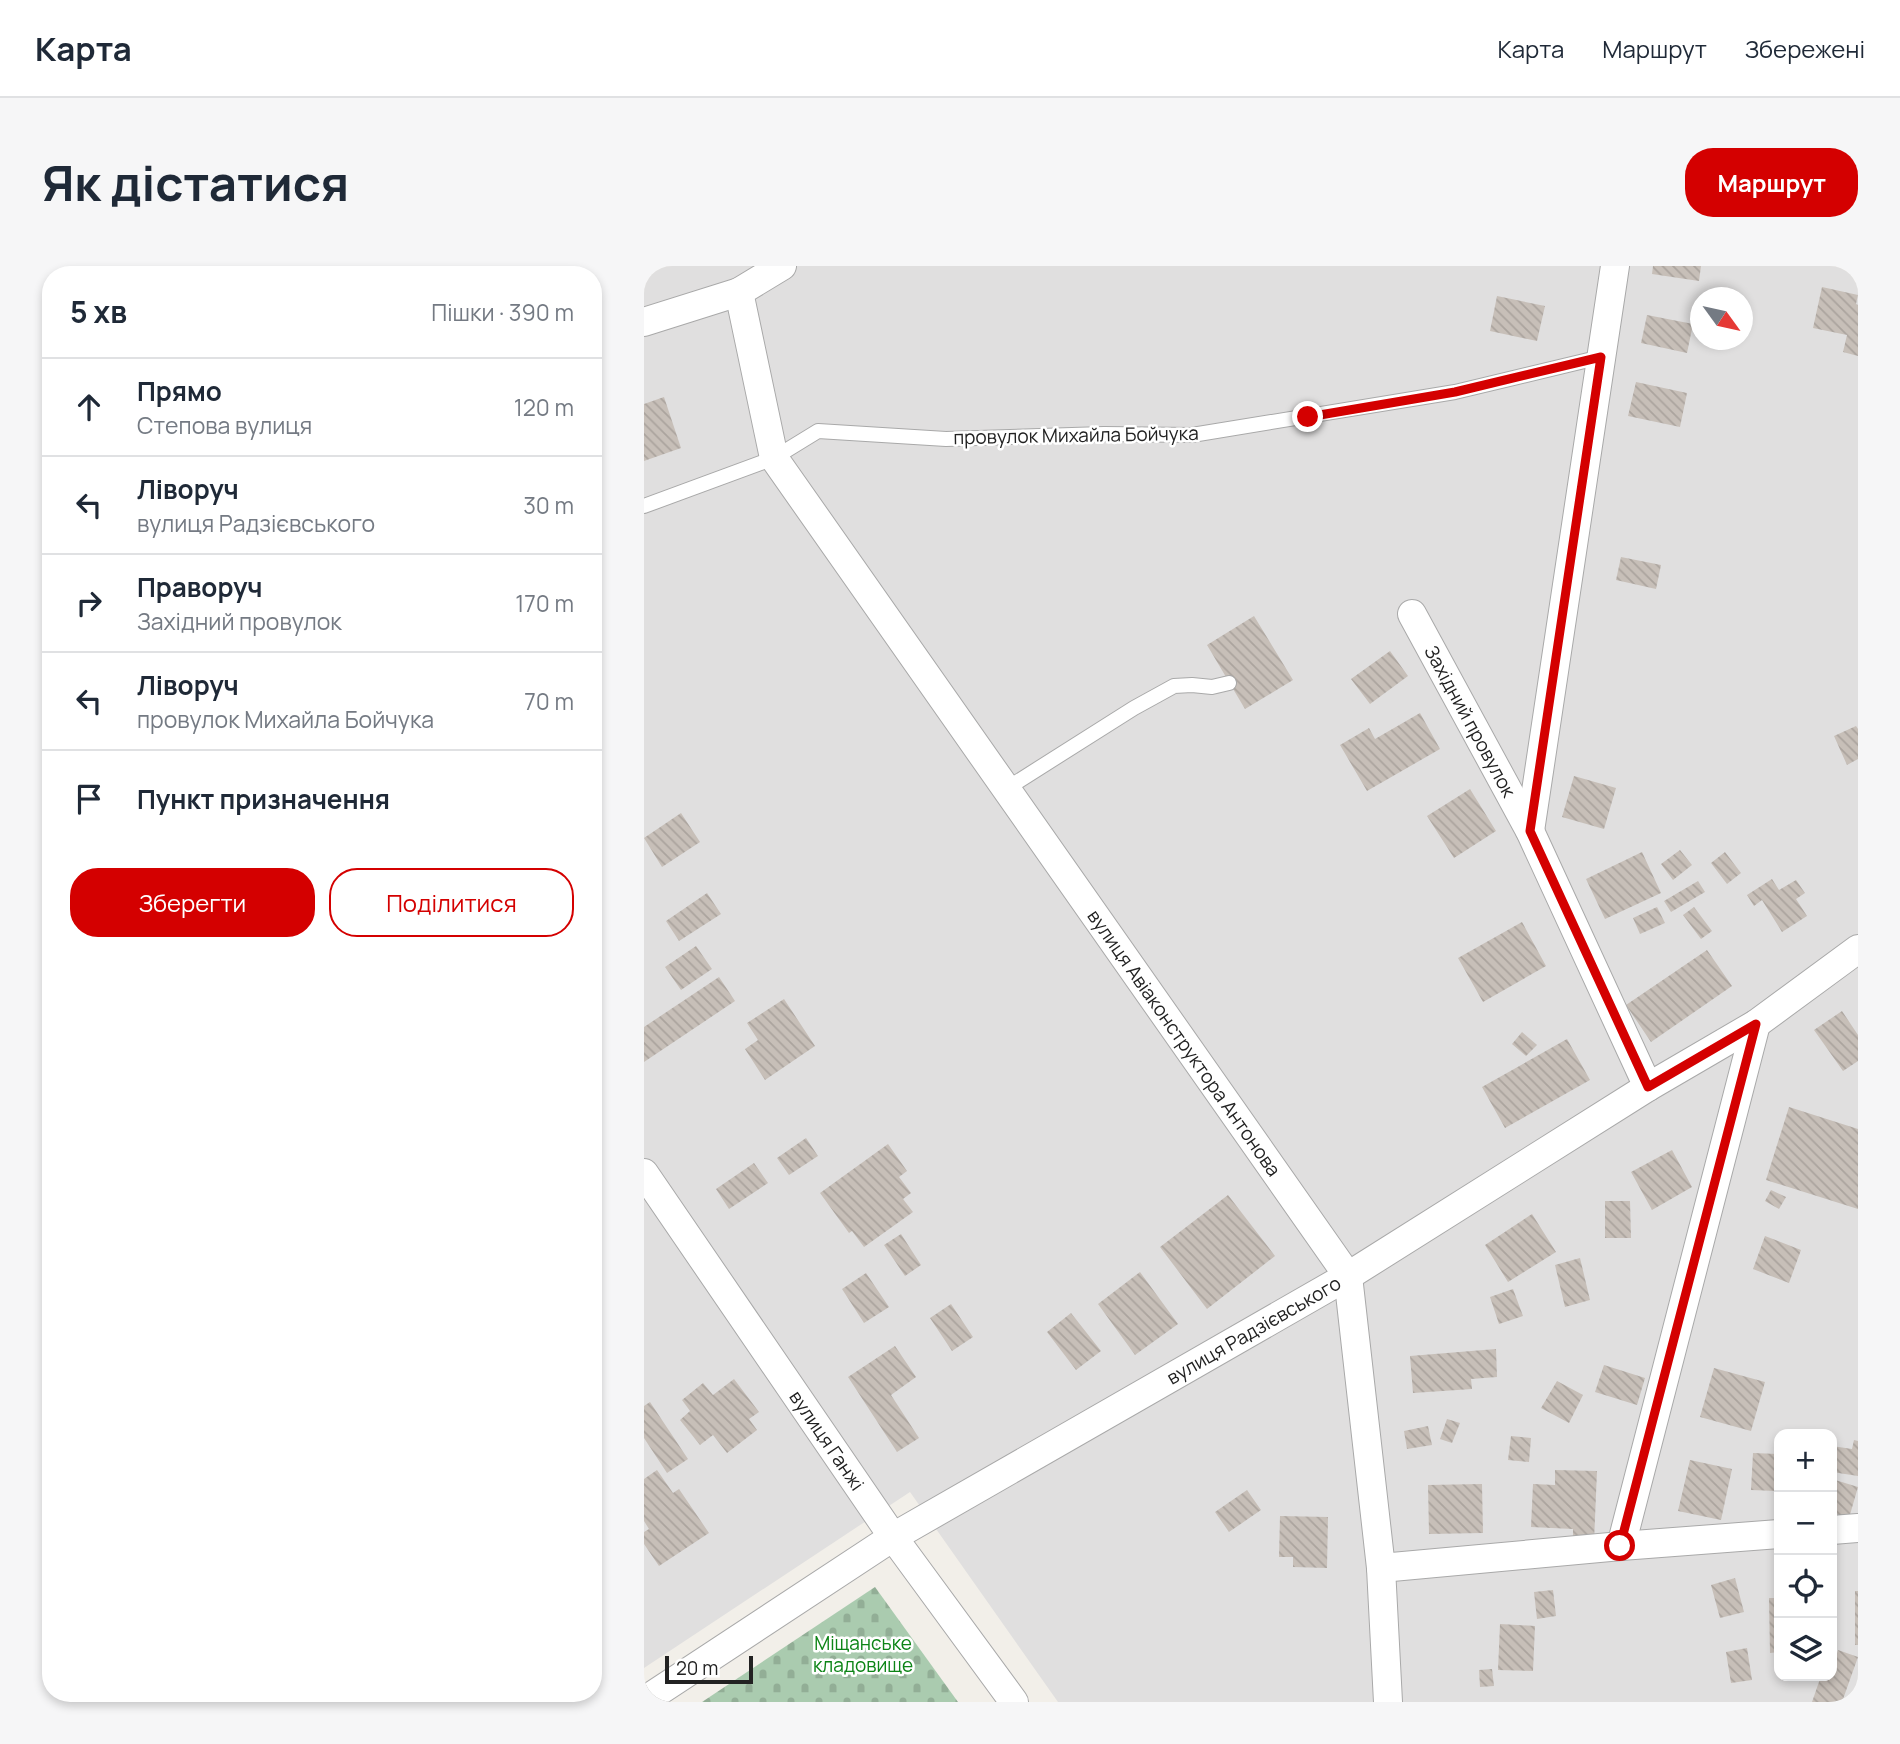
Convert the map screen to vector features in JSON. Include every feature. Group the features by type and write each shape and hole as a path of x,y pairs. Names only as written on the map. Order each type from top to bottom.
{"street":[{"path":"644,322 739,292 782,266"},
{"name":"Західний провулок","path":"1530,831 1615,266"},
{"path":"739,292 774,458"},
{"name":"вулиця Авіаконструктора Антонова","path":"774,458 1348,1276 1381,1568 1388,1702"},
{"name":"Західний провулок","path":"1412,614 1530,831 1648,1087"},
{"name":"вулиця Радзієвського","path":"644,1701 893,1537 1348,1276 1648,1087 1756,1024 1858,949"},
{"path":"1620,1546 1756,1024"},
{"name":"вулиця Ганжі","path":"644,1173 893,1537 1014,1702"},
{"path":"1837,1530 1858,1528"},
{"path":"1381,1568 1774,1534"}],"lane":[{"name":"провулок Михайла Бойчука","path":"644,506 774,458 818,430 946,439 1104,434 1192,435 1455,392 1601,357"},
{"path":"1006,789 1134,708 1174,686 1212,687 1230,683"}],"shaded area":[{"path":"644,266 1858,266 1858,1702 1058,1702 910,1492 644,1668"}],"green space":[{"name":"Міщанське кладовище","path":"875,1587 958,1702 702,1702"}],"building":[{"path":"1653,266 1701,266 1699,281 1652,274"},
{"path":"1822,287 1858,295 1858,356 1843,352 1847,335 1813,328"},
{"path":"1497,296 1545,306 1537,341 1490,331"},
{"path":"1647,315 1690,323 1687,353 1641,343"},
{"path":"1636,382 1687,393 1680,427 1628,416"},
{"path":"664,397 681,448 644,461 644,404"},
{"path":"1621,557 1661,565 1656,589 1616,580"},
{"path":"1254,616 1293,680 1245,709 1207,645"},
{"path":"1390,651 1408,676 1370,704 1351,679"},
{"path":"1420,713 1440,749 1367,791 1340,745 1369,728 1375,739"},
{"path":"1856,726 1858,759 1847,765 1834,736"},
{"path":"1574,776 1616,788 1604,829 1562,817"},
{"path":"1470,789 1496,831 1454,858 1427,816"},
{"path":"681,813 700,842 662,867 644,838"},
{"path":"1680,850 1692,865 1673,880 1661,864"},
{"path":"1642,852 1661,893 1605,919 1586,879"},
{"path":"1725,852 1741,873 1727,884 1711,863"},
{"path":"1772,879 1779,890 1796,880 1805,893 1796,899 1807,916 1782,932 1762,900 1754,906 1747,895"},
{"path":"1698,881 1705,892 1671,912 1664,901"},
{"path":"707,893 721,914 679,941 666,921"},
{"path":"1657,907 1665,923 1640,934 1633,918"},
{"path":"1694,907 1712,931 1701,939 1683,915"},
{"path":"1522,922 1546,966 1483,1002 1458,958"},
{"path":"696,946 712,969 681,990 665,967"},
{"path":"1707,950 1732,986 1651,1042 1626,1005"},
{"path":"719,977 735,1001 644,1062 644,1027"},
{"path":"784,999 815,1046 765,1080 745,1049 758,1040 747,1023"},
{"path":"1842,1011 1858,1035 1858,1061 1843,1071 1814,1030"},
{"path":"1522,1032 1537,1045 1526,1056 1512,1044"},
{"path":"1567,1039 1590,1080 1505,1128 1482,1087"},
{"path":"1789,1107 1858,1129 1858,1209 1766,1180"},
{"path":"806,1138 818,1156 789,1175 777,1158"},
{"path":"888,1144 907,1171 899,1177 911,1193 903,1199 913,1212 864,1247 852,1231 849,1233 820,1193"},
{"path":"1672,1150 1692,1187 1652,1210 1631,1172"},
{"path":"754,1163 768,1183 729,1209 716,1189"},
{"path":"1771,1190 1786,1197 1779,1209 1765,1201"},
{"path":"1228,1195 1275,1256 1207,1309 1160,1247"},
{"path":"1605,1201 1630,1201 1631,1238 1605,1238"},
{"path":"1532,1214 1556,1252 1508,1282 1485,1245"},
{"path":"901,1234 921,1265 905,1276 884,1245"},
{"path":"1765,1236 1801,1250 1789,1283 1753,1269"},
{"path":"1580,1258 1590,1300 1565,1307 1555,1265"},
{"path":"1140,1272 1178,1324 1135,1355 1098,1304"},
{"path":"866,1273 889,1307 864,1323 842,1289"},
{"path":"1513,1289 1523,1316 1499,1324 1490,1297"},
{"path":"951,1304 973,1337 952,1351 930,1318"},
{"path":"1071,1313 1101,1351 1076,1370 1047,1332"},
{"path":"895,1346 916,1377 891,1395 919,1438 897,1452 848,1377"},
{"path":"1496,1349 1497,1377 1471,1379 1472,1389 1413,1393 1410,1356"},
{"path":"1604,1365 1645,1378 1637,1405 1595,1392"},
{"path":"1714,1368 1765,1382 1751,1431 1700,1417"},
{"path":"734,1379 759,1412 749,1419 757,1430 727,1453 713,1435 700,1445 680,1420 690,1411 682,1400 703,1383 713,1395"},
{"path":"1557,1381 1583,1395 1569,1423 1541,1408"},
{"path":"650,1402 688,1459 667,1473 644,1438 644,1406"},
{"path":"1447,1419 1460,1423 1452,1443 1440,1439"},
{"path":"1428,1426 1432,1445 1407,1449 1404,1431"},
{"path":"1511,1436 1531,1438 1529,1462 1508,1460"},
{"path":"1854,1440 1858,1441 1858,1476 1837,1473 1837,1447 1852,1449"},
{"path":"1753,1453 1774,1454 1774,1491 1751,1490"},
{"path":"1690,1460 1732,1469 1721,1520 1678,1511"},
{"path":"657,1470 673,1493 679,1489 709,1533 659,1566 644,1544 644,1532 649,1529 644,1521 644,1479"},
{"path":"1555,1470 1597,1471 1594,1542 1573,1542 1573,1529 1531,1527 1533,1484 1555,1485"},
{"path":"1837,1481 1858,1487 1849,1518 1837,1514"},
{"path":"1482,1484 1483,1533 1429,1534 1428,1485"},
{"path":"1247,1490 1261,1510 1229,1532 1215,1512"},
{"path":"1280,1516 1328,1517 1327,1568 1293,1567 1293,1557 1279,1557"},
{"path":"1735,1578 1744,1612 1720,1618 1711,1585"},
{"path":"1553,1590 1556,1616 1537,1619 1534,1592"},
{"path":"1855,1591 1858,1591 1858,1645 1855,1645"},
{"path":"1769,1598 1774,1598 1774,1653 1770,1653"},
{"path":"1500,1624 1535,1626 1533,1671 1498,1670"},
{"path":"1747,1648 1752,1680 1731,1683 1726,1652"},
{"path":"1838,1650 1858,1657 1842,1702 1812,1702 1819,1681 1837,1681"},
{"path":"1492,1669 1494,1686 1480,1687 1479,1670"}],"route":[{"path":"1308,417 1455,392 1601,357 1530,831 1648,1087 1756,1024 1620,1546"}]}
